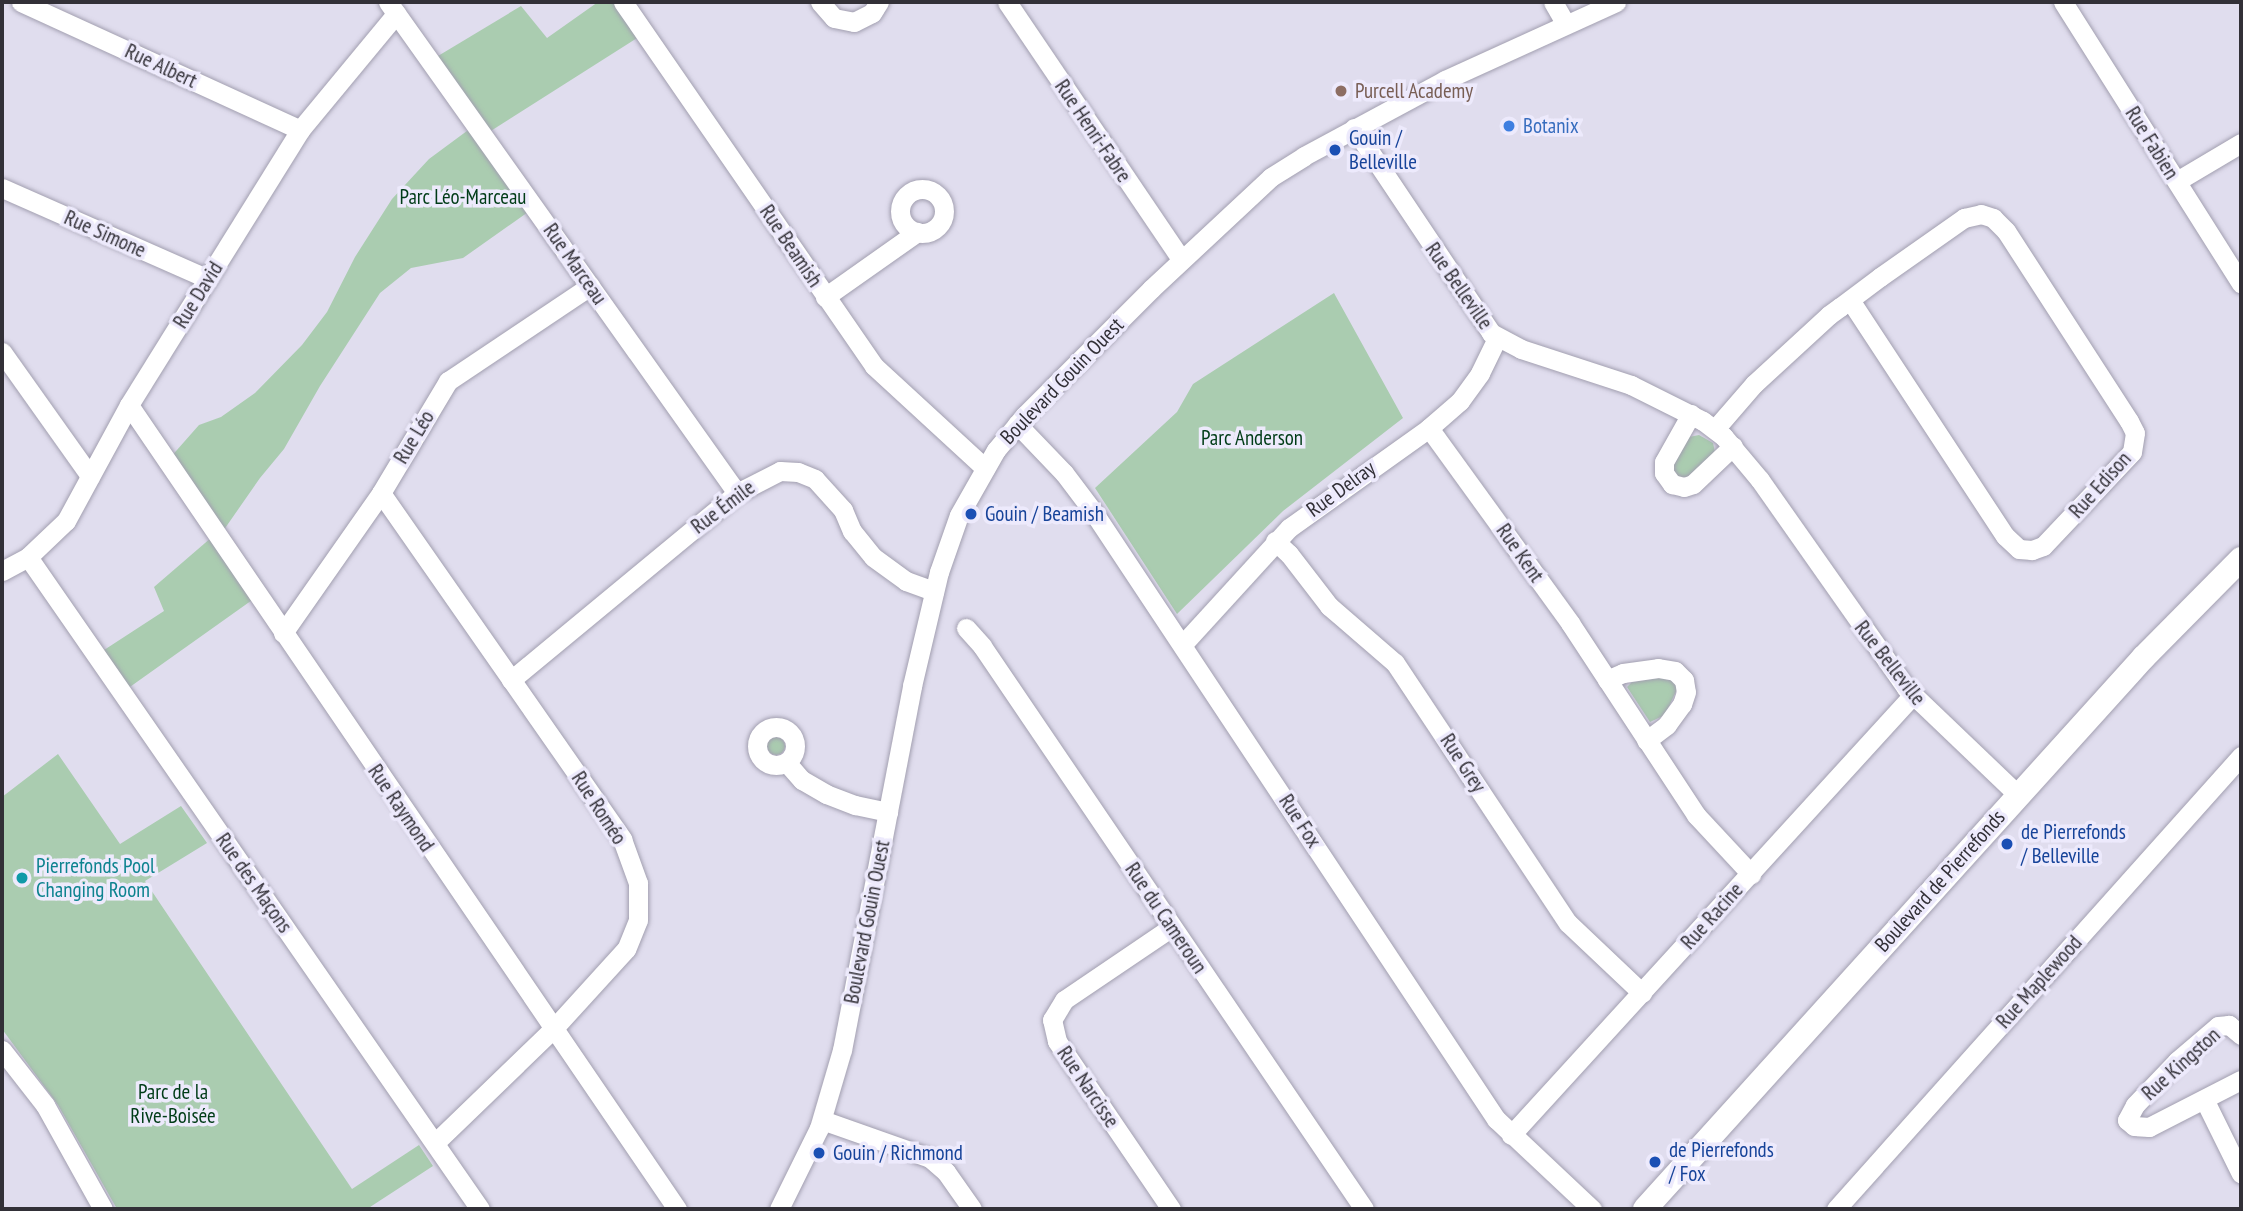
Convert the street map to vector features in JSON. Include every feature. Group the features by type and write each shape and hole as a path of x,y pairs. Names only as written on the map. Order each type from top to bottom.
{"main road":[{"name":"Boulevard de Pierrefonds","path":"1645,1209 2018,795 2163,637 2241,559"}],"street":[{"name":"Rue Albert","path":"21,2 300,130"},
{"name":"Rue Beamish","path":"624,2 874,366 985,468"},
{"path":"820,2 834,18 854,22 872,13 879,2"},
{"name":"Rue Henri-Fabre","path":"1007,2 1181,259"},
{"path":"1553,2 1565,23"},
{"name":"Boulevard Gouin Ouest","path":"779,1209 822,1120 845,1038 888,811 934,591 959,515 985,468 1017,424 1181,259 1271,177 1354,128 1489,58 1616,2"},
{"name":"Rue Fabien","path":"2063,2 2241,284"},
{"name":"Rue David","path":"2,571 29,556 66,521 129,405 300,130 392,8"},
{"name":"Rue Marceau","path":"392,8 737,492"},
{"name":"Rue Belleville","path":"1354,128 1474,311 1497,338 1521,349 1618,379 1691,414 1715,429 1733,446 1772,496 1879,654 1912,696 2018,795"},
{"path":"2177,181 2241,143"},
{"name":"Rue Simone","path":"2,188 208,279"},
{"name":"Rue Edison","path":"1715,429 1782,357 1850,300 1964,218 1975,214 1993,218 2006,232 2132,426 2135,441 2132,452 2043,546 2032,550 2019,549 2005,536 1850,300"},
{"path":"825,297 917,232"},
{"name":"Rue Léo","path":"283,633 381,493 448,381 590,286"},
{"name":"Rue Delray","path":"1183,644 1204,625 1275,541 1322,502 1429,428 1474,384 1497,338"},
{"path":"2,352 90,475"},
{"name":"Rue Raymond","path":"129,405 677,1209"},
{"path":"1691,414 1664,462 1664,473 1672,484 1680,487 1693,484 1733,446"},
{"name":"Rue Fox","path":"1017,424 1078,490 1183,644 1485,1103 1511,1135 1592,1209"},
{"name":"Rue Kent","path":"1429,428 1607,680 1710,832 1751,874"},
{"name":"Rue Émile","path":"511,680 737,492 779,471 798,472 815,479 843,510 852,531 873,557 906,581 934,591"},
{"name":"Rue Roméo","path":"381,493 622,839 638,883 638,920 626,949 555,1027 435,1143"},
{"name":"Rue Grey","path":"1275,541 1329,606 1395,663 1573,929 1642,993"},
{"name":"Rue des Maçons","path":"29,556 480,1209"},
{"name":"Rue du Cameroun","path":"966,628 982,646 1364,1209"},
{"path":"1607,680 1623,673 1658,668 1675,671 1684,680 1685,698 1677,712 1646,741"},
{"name":"Rue Racine","path":"1511,1135 1912,696"},
{"name":"Rue Maplewood","path":"1836,1209 2241,755"},
{"path":"787,763 802,780 826,794 855,805 888,811"},
{"name":"Rue Narcisse","path":"1171,1209 1057,1041 1052,1020 1065,1000 1172,927"},
{"name":"Rue Kingston","path":"2241,1035 2229,1025 2218,1026 2177,1061 2135,1105 2127,1120 2134,1126 2149,1127 2205,1101 2241,1080"},
{"path":"2,1050 45,1104 103,1209"},
{"name":"Rue Kingston","path":"2205,1101 2241,1174"},
{"path":"822,1120 930,1158 946,1172 972,1209"}],"green space":[{"name":"Parc Léo-Marceau","path":"598,2 623,2 645,33 486,134 433,59 521,6 547,38"},
{"name":"Parc Léo-Marceau","path":"475,125 531,210 463,258 411,268 380,293 320,386 284,449 221,534 169,459 199,425 221,417 255,393 302,345 327,312 355,257 392,199 429,159"},
{"name":"Parc Anderson","path":"1334,293 1403,418 1283,511 1177,614 1095,488 1177,412 1193,384"},
{"path":"1699,435 1713,443 1715,452 1688,477 1679,478 1672,472 1674,458 1689,437"},
{"path":"212,537 255,598 127,689 101,652 164,611 154,587"},
{"path":"1659,678 1673,680 1678,687 1665,715 1650,722 1627,687 1632,682"},
{"path":"776,737 782,740 785,746 782,752 776,755 770,752 767,746 770,740"},
{"name":"Parc de la Rive-Boisée","path":"58,754 120,844 181,806 207,843 145,881 352,1189 419,1145 433,1166 367,1209 117,1209 58,1105 2,1029 2,797"}],"place":[{"name":"Purcell Academy","path":"1341,91"},
{"name":"Botanix","path":"1509,126"},
{"name":"Gouin / Belleville","path":"1335,150"},
{"name":"Gouin / Beamish","path":"971,514"},
{"name":"de Pierrefonds / Belleville","path":"2007,844"},
{"name":"Pierrefonds Pool Changing Room","path":"22,878"},
{"name":"Gouin / Richmond","path":"819,1153"},
{"name":"de Pierrefonds / Fox","path":"1655,1162"}]}
